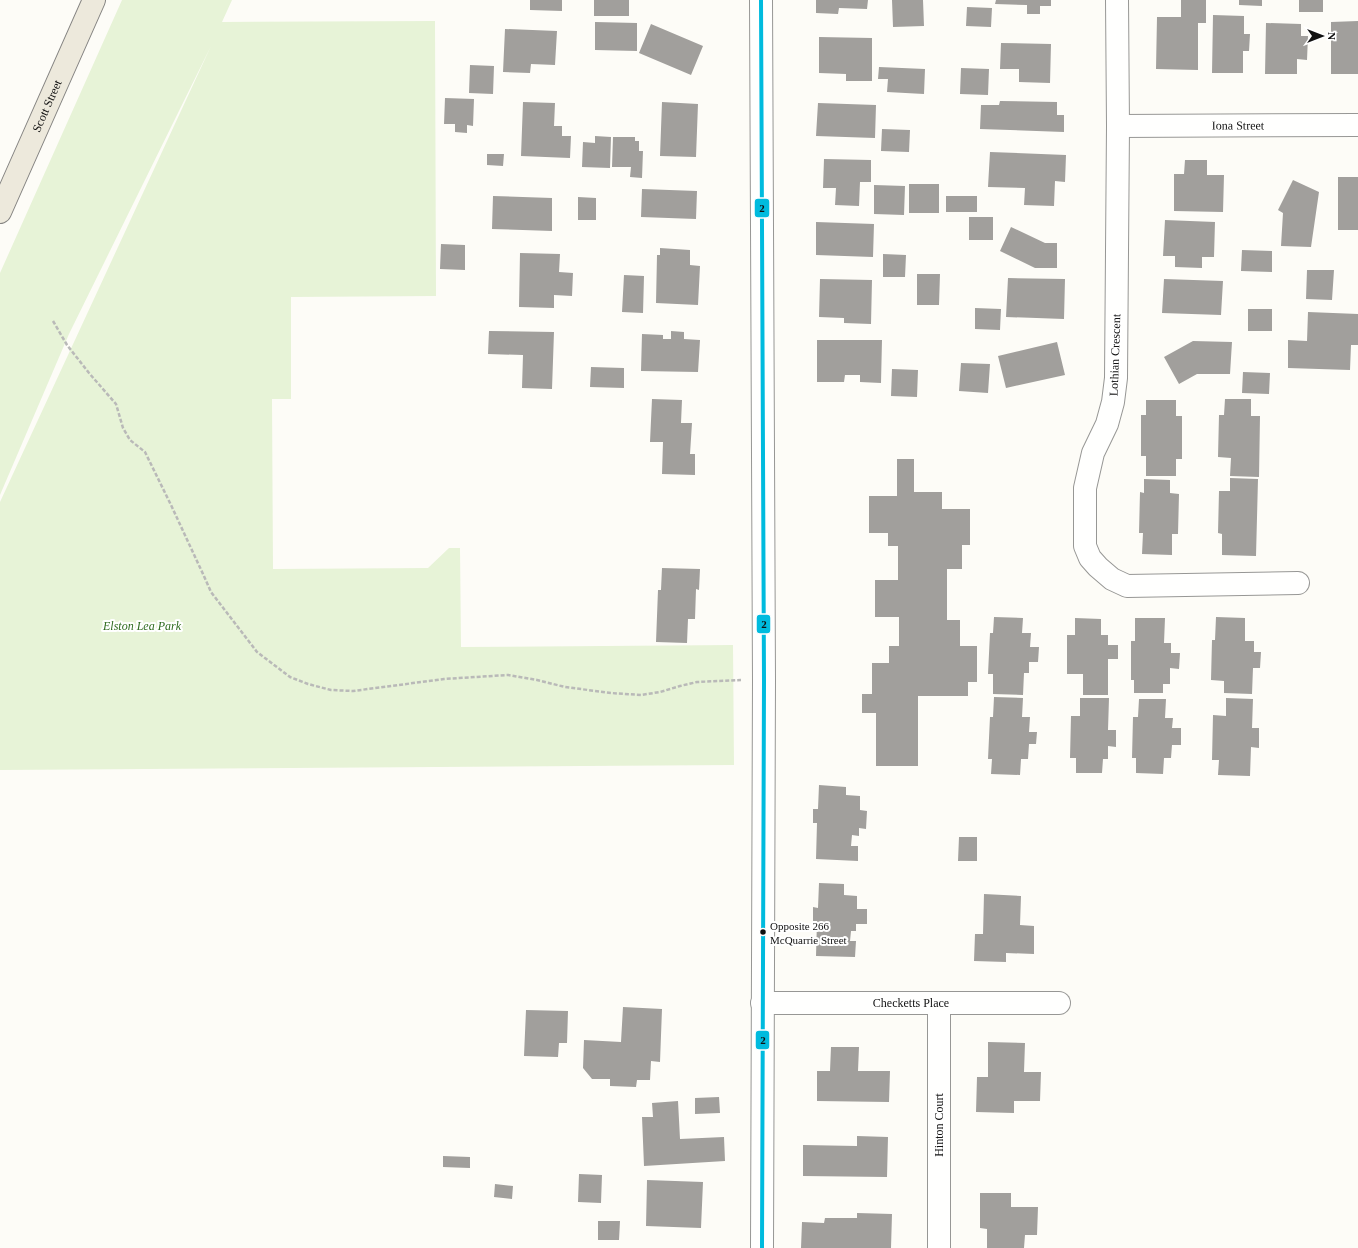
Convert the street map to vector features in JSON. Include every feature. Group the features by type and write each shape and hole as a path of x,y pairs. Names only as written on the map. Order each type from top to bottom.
{"main road":[{"name":"Scott Street","path":"0,212 94,0"}],"street":[{"path":"761,0 764,680 762,1248"},
{"name":"Lothian Crescent","path":"1117,0 1118,126 1116,378 1114,402 1107,424 1093,453 1085,488 1085,546 1090,558 1105,574 1127,586 1298,583"},
{"name":"Iona Street","path":"1118,126 1358,125"},
{"name":"Hinton Court","path":"939,1003 939,1248"},
{"name":"Checketts Place","path":"762,1004 1059,1003"}],"path":[{"path":"53,320 68,345 89,373 116,404 123,428 130,440 145,452 211,592 257,652 290,677 308,684 332,690 353,691 444,679 508,675 564,687 611,693 641,694 660,692 697,682 722,680 764,680"}],"green space":[{"name":"Elston Lea Park","path":"122,0 232,0 222,22 435,21 436,296 291,297 291,399 272,399 273,569 428,568 449,548 460,548 461,647 733,645 734,765 0,770 0,502 211,46 69,334 0,495 0,273"}],"building":[{"path":"530,0 562,0 562,11 530,10"},
{"path":"594,0 629,0 629,16 594,16"},
{"path":"816,0 868,0 867,9 839,8 838,14 816,13"},
{"path":"892,0 923,0 924,26 893,27"},
{"path":"996,0 1051,0 1051,6 1040,6 1040,14 1027,14 1027,5 995,4"},
{"path":"1181,0 1206,0 1206,23 1198,23 1198,70 1156,69 1157,17 1181,17"},
{"path":"1239,0 1262,0 1262,6 1239,5"},
{"path":"1299,0 1323,0 1323,12 1299,12"},
{"path":"967,7 992,8 991,27 966,26"},
{"path":"1213,15 1244,16 1244,34 1250,34 1249,51 1243,51 1243,73 1212,73"},
{"path":"1358,21 1358,74 1331,74 1331,22"},
{"path":"595,22 637,23 637,51 595,50"},
{"path":"1266,23 1301,24 1301,36 1308,36 1307,60 1297,59 1297,74 1265,74"},
{"path":"651,24 703,46 691,75 639,53"},
{"path":"505,29 557,31 555,65 531,64 530,73 503,72"},
{"path":"819,37 872,38 872,81 846,81 846,74 819,73"},
{"path":"1001,43 1051,44 1050,83 1019,82 1019,69 1000,69"},
{"path":"470,65 494,66 493,94 469,93"},
{"path":"879,67 925,69 924,94 887,92 888,79 878,79"},
{"path":"961,68 989,69 988,95 960,94"},
{"path":"445,98 474,99 473,126 467,125 467,133 455,132 455,124 444,124"},
{"path":"1000,101 1057,102 1057,115 1064,115 1064,132 980,129 981,105 999,105"},
{"path":"523,102 555,103 554,126 562,126 562,136 571,136 570,158 521,156"},
{"path":"662,102 698,104 696,157 660,156"},
{"path":"818,103 876,105 875,138 816,136"},
{"path":"882,129 910,130 909,152 881,151"},
{"path":"595,136 611,137 610,168 582,167 583,142 595,143"},
{"path":"613,137 635,137 635,141 639,141 639,151 643,151 642,178 630,177 631,167 612,167"},
{"path":"990,152 1066,155 1065,182 1055,181 1054,206 1024,205 1025,188 988,187"},
{"path":"487,154 504,154 503,166 487,165"},
{"path":"824,159 871,160 871,182 860,182 859,206 835,205 836,188 823,188"},
{"path":"1185,160 1207,160 1207,175 1224,175 1223,212 1174,211 1174,174 1184,174"},
{"path":"1338,177 1358,177 1358,230 1338,230"},
{"path":"1293,180 1319,192 1311,247 1281,246 1283,213 1278,210"},
{"path":"909,184 939,184 939,213 909,213"},
{"path":"874,185 905,186 904,215 874,214"},
{"path":"642,189 697,191 696,219 641,217"},
{"path":"493,196 552,198 552,231 492,229"},
{"path":"946,196 977,196 977,212 946,212"},
{"path":"578,197 596,198 596,220 578,220"},
{"path":"969,217 993,217 993,240 969,240"},
{"path":"1165,220 1215,222 1214,257 1202,257 1202,268 1175,267 1175,256 1163,256"},
{"path":"816,222 874,224 873,257 816,255"},
{"path":"1011,227 1045,243 1057,243 1057,268 1035,268 1000,251"},
{"path":"441,244 465,245 465,270 440,269"},
{"path":"660,248 690,250 690,265 700,266 698,305 656,303 657,255 660,255"},
{"path":"1242,250 1272,251 1272,272 1241,271"},
{"path":"520,253 560,254 559,272 573,273 572,296 554,295 554,308 519,307"},
{"path":"883,254 906,255 905,277 883,277"},
{"path":"1307,270 1334,270 1332,300 1306,299"},
{"path":"917,274 940,274 939,305 917,305"},
{"path":"624,275 644,276 643,313 622,312"},
{"path":"1008,278 1065,279 1064,319 1006,317"},
{"path":"820,279 872,280 871,324 844,323 844,318 819,317"},
{"path":"1164,279 1223,281 1221,315 1162,313"},
{"path":"975,308 1001,309 1000,330 975,329"},
{"path":"1248,309 1272,309 1272,331 1248,331"},
{"path":"1308,312 1358,314 1358,345 1351,345 1350,370 1288,368 1288,340 1307,341"},
{"path":"489,331 554,332 552,389 522,388 523,355 488,354"},
{"path":"671,331 684,332 684,339 700,340 698,372 641,371 642,334 663,335 663,339 671,339"},
{"path":"817,340 882,340 881,383 860,382 860,375 845,375 844,382 817,382"},
{"path":"1193,341 1232,342 1230,374 1197,374 1179,384 1164,357"},
{"path":"1057,342 1065,375 1006,388 998,356"},
{"path":"961,363 990,364 988,393 959,391"},
{"path":"591,367 624,368 624,388 590,387"},
{"path":"892,369 918,370 917,397 891,396"},
{"path":"1243,372 1270,373 1269,394 1242,393"},
{"path":"652,399 682,400 681,423 692,423 690,454 695,454 695,475 662,474 663,442 650,442"},
{"path":"1225,399 1251,399 1251,416 1260,416 1259,477 1230,476 1231,458 1218,457 1219,415 1224,415"},
{"path":"1146,400 1176,400 1176,416 1182,416 1182,459 1176,459 1176,476 1146,476 1146,456 1141,456 1141,415 1146,415"},
{"path":"897,459 914,459 914,492 942,492 942,509 970,509 970,545 962,545 962,569 947,569 947,620 960,620 960,646 977,646 977,682 968,682 968,696 918,696 918,766 876,766 876,713 862,713 862,694 872,694 872,663 889,663 889,646 899,646 899,617 875,617 875,580 898,580 898,546 888,546 888,533 869,533 869,496 897,496"},
{"path":"1230,478 1258,479 1256,556 1222,555 1222,534 1218,533 1219,491 1230,491"},
{"path":"1144,479 1170,480 1170,493 1179,494 1178,534 1172,534 1172,555 1142,554 1143,533 1139,533 1140,492 1144,493"},
{"path":"662,568 700,569 699,590 696,589 695,619 688,619 687,643 656,642 658,590 661,590"},
{"path":"994,617 1023,618 1022,633 1031,633 1030,647 1039,647 1038,662 1029,662 1029,673 1024,673 1023,695 993,694 993,674 988,674 990,633 993,633"},
{"path":"1216,617 1245,618 1245,641 1254,641 1254,652 1261,652 1260,668 1253,668 1252,694 1224,693 1224,681 1211,680 1212,640 1215,640"},
{"path":"1075,618 1101,619 1101,635 1108,635 1108,645 1118,645 1118,659 1108,659 1108,695 1083,695 1083,674 1067,674 1067,635 1075,635"},
{"path":"1135,618 1165,618 1164,643 1171,643 1171,653 1180,653 1179,669 1170,668 1170,684 1163,684 1163,693 1134,693 1134,680 1131,680 1131,641 1135,641"},
{"path":"994,697 1023,698 1022,717 1030,717 1029,732 1037,732 1036,744 1029,744 1028,759 1021,759 1020,775 991,774 992,759 988,759 990,717 993,717"},
{"path":"1080,698 1109,698 1108,730 1116,730 1116,747 1108,746 1108,759 1103,759 1102,773 1076,773 1076,758 1070,758 1071,716 1080,716"},
{"path":"1226,698 1253,699 1252,728 1259,728 1259,748 1251,747 1250,776 1218,775 1219,760 1212,760 1213,715 1226,716"},
{"path":"1139,699 1166,699 1165,718 1173,718 1172,728 1181,728 1181,745 1172,745 1171,758 1164,758 1163,774 1136,773 1136,758 1132,758 1133,717 1138,717"},
{"path":"819,785 846,787 846,795 860,796 860,810 867,811 866,829 859,828 859,836 852,835 851,846 858,846 858,861 816,859 817,823 813,823 813,809 818,809"},
{"path":"959,837 977,837 977,861 958,861"},
{"path":"819,883 844,884 844,895 857,896 857,909 867,909 867,924 856,924 856,931 851,931 850,941 856,941 855,957 816,956 817,921 813,921 813,907 818,908"},
{"path":"984,894 1021,896 1020,925 1034,926 1034,954 1006,953 1006,962 974,961 975,934 983,934"},
{"path":"623,1007 662,1009 660,1062 651,1061 650,1080 637,1080 636,1087 610,1086 610,1079 592,1079 583,1068 584,1040 621,1042"},
{"path":"526,1010 568,1011 567,1043 559,1043 558,1057 524,1056"},
{"path":"988,1042 1025,1043 1024,1072 1041,1072 1040,1101 1014,1101 1014,1113 976,1112 977,1077 988,1077"},
{"path":"831,1047 859,1047 858,1071 890,1071 889,1102 817,1101 817,1071 830,1071"},
{"path":"719,1097 720,1113 695,1114 695,1098"},
{"path":"678,1101 680,1139 724,1137 725,1161 644,1166 642,1117 653,1117 652,1103"},
{"path":"857,1136 888,1137 887,1177 803,1176 803,1145 857,1146"},
{"path":"443,1156 470,1157 470,1168 443,1167"},
{"path":"579,1174 602,1175 601,1203 578,1202"},
{"path":"647,1180 703,1182 701,1228 646,1226"},
{"path":"495,1184 513,1186 512,1199 494,1197"},
{"path":"980,1193 1011,1193 1011,1207 1038,1207 1037,1235 1025,1235 1024,1248 987,1248 987,1229 980,1228"},
{"path":"857,1213 892,1214 891,1248 801,1248 802,1222 824,1223 825,1218 857,1218"},
{"path":"598,1221 620,1221 619,1240 598,1240"}],"transit line":[{"name":"2","path":"761,0 764,680 762,1248"}],"place":[{"name":"Opposite 266 McQuarrie Street","path":"763,932"}]}
